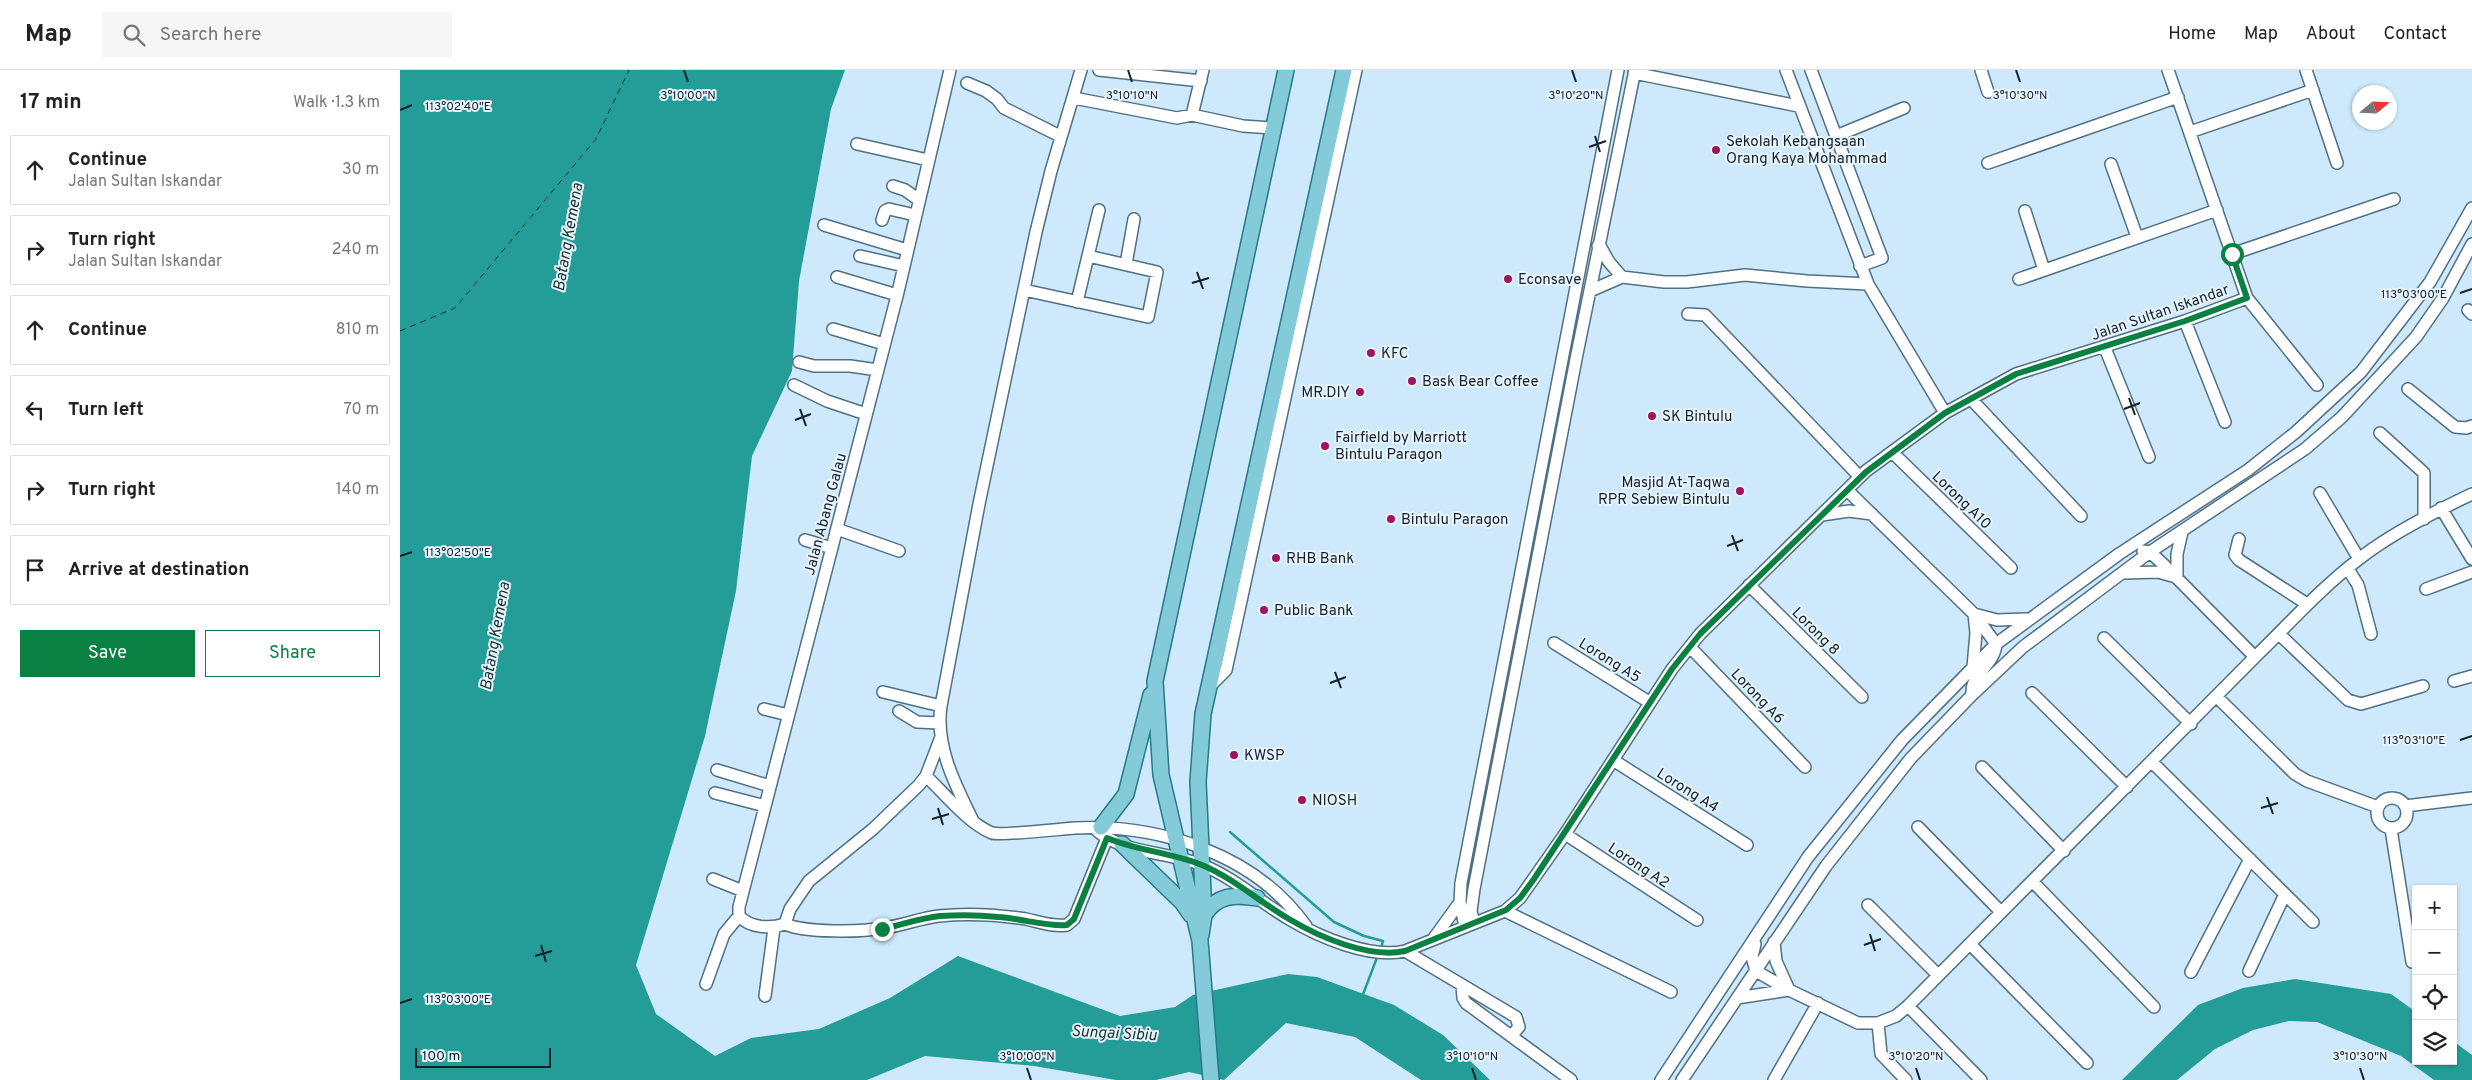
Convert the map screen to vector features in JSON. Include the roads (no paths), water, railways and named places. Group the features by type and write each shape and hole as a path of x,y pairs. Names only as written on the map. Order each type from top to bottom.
{"main road":[{"path":"1101,831 1126,794 1156,681 1286,70"},
{"path":"1211,1080 1199,918 1201,847 1198,782 1203,714 1344,70"},
{"path":"1156,681 1161,776 1199,918"},
{"path":"1122,844 1199,918"},
{"path":"1199,918 1225,896 1238,894 1257,898"}],"street":[{"name":"Jalan Abang Galau","path":"739,916 743,891 897,295 950,70"},
{"path":"973,821 955,783 941,736 941,706 976,519 1036,232 1060,136 1074,98 1081,70"},
{"path":"1098,70 1202,75 1192,115"},
{"path":"1210,686 1226,670 1356,70"},
{"path":"1469,925 1460,902 1464,871 1618,70"},
{"path":"1786,70 1798,106 1868,284 1945,413"},
{"path":"1811,70 1882,258 1860,266"},
{"path":"1981,70 1988,92"},
{"name":"Jalan Sultan Iskandar","path":"1506,910 1520,898 1534,879 1649,702 1690,647 1860,477 1945,413 2016,374 2105,348 2247,298 2168,70"},
{"path":"2306,70 2337,163"},
{"path":"1469,925 1474,890 1590,292 1635,72 1798,106"},
{"path":"967,83 997,98 1004,108 1060,136"},
{"path":"2190,132 2312,90"},
{"path":"1988,163 2178,97"},
{"path":"1074,98 1176,118 1192,115 1243,126 1273,128"},
{"path":"1836,136 1904,108"},
{"path":"857,144 928,160"},
{"path":"2111,164 2137,237"},
{"path":"893,186 905,190 919,200"},
{"path":"2232,254 2394,199"},
{"path":"1661,1080 1808,857 1902,740 1996,644 2119,554 2248,470 2296,432 2361,372 2430,282 2472,208"},
{"path":"882,220 885,211 889,209 915,215"},
{"path":"1077,302 1099,210"},
{"path":"2019,279 2217,210"},
{"path":"2025,211 2044,270"},
{"path":"1126,264 1134,219"},
{"path":"824,225 907,250"},
{"path":"1585,244 1600,246"},
{"path":"1682,1080 1826,866 1891,781 1972,695 2023,647 2150,552 2305,449 2342,417 2416,336 2443,298 2472,244"},
{"path":"1600,246 1609,262 1622,277"},
{"path":"860,256 904,266"},
{"path":"1024,290 1148,317 1157,272 1088,256"},
{"path":"1564,356 1571,354 1590,292 1622,277 1657,282 1687,282 1745,275 1807,282 1868,284"},
{"path":"837,277 897,295"},
{"path":"2247,298 2317,385"},
{"path":"1688,314 1705,314 1860,477"},
{"path":"2185,321 2225,422"},
{"path":"833,329 884,344"},
{"path":"2105,348 2149,456"},
{"path":"799,362 814,366 850,366 878,370"},
{"path":"794,386 849,409 866,414"},
{"path":"2408,390 2456,427 2466,428 2472,426"},
{"path":"1971,398 2081,516"},
{"path":"2380,433 2424,473 2424,519"},
{"name":"Lorong A10","path":"1892,453 2011,568"},
{"path":"1848,490 1974,614 1996,644 1993,658 1974,682 1972,695"},
{"path":"2320,493 2359,559"},
{"path":"1759,933 1752,957 1756,971 1788,990 1858,1023 1878,1023 1896,1016 2191,724 2307,604 2359,559 2441,508 2472,494"},
{"path":"2441,508 2472,559"},
{"path":"1822,515 1849,511 1872,514"},
{"path":"837,529 899,551"},
{"path":"2176,577 2177,554 2182,532"},
{"path":"805,540 832,548"},
{"path":"2240,540 2235,555 2239,560 2307,604"},
{"path":"2119,554 2136,550 2150,552 2255,657"},
{"path":"2348,569 2358,585 2371,634"},
{"path":"2123,573 2158,572 2176,577"},
{"path":"2426,590 2472,572"},
{"name":"Lorong 8","path":"1750,585 1862,697"},
{"path":"1974,614 1997,620 2028,619"},
{"path":"1973,667 1976,633 1974,614"},
{"path":"2279,634 2348,700 2361,704 2423,686"},
{"path":"2104,638 2191,724"},
{"name":"Lorong A5","path":"1554,643 1649,702"},
{"name":"Lorong A6","path":"1690,647 1805,767"},
{"path":"2454,681 2472,676"},
{"path":"883,692 941,706"},
{"path":"2032,693 2127,787"},
{"path":"2217,697 2295,774 2307,781 2378,807"},
{"path":"764,709 788,715"},
{"path":"899,711 917,722 940,724"},
{"path":"764,996 780,926 809,881 873,829 926,776 941,736"},
{"name":"Lorong A4","path":"1613,760 1747,845"},
{"path":"2152,762 2313,922"},
{"path":"1982,767 2064,851"},
{"path":"717,770 770,786"},
{"path":"926,776 973,821 994,834 1101,831 1177,840 1230,858 1296,912 1307,928"},
{"path":"715,794 765,806"},
{"path":"2391,829 2399,827 2405,822 2407,814 2405,806 2398,799 2391,798 2382,801 2376,813 2379,821 2391,829 2412,962"},
{"path":"2405,806 2472,798"},
{"path":"1918,826 2002,912"},
{"path":"1101,831 1122,844 1201,864 1289,919 1338,941 1381,952 1405,951 1506,910 1671,992"},
{"path":"706,984 724,934 739,916 744,921 809,930 882,929 931,918 952,916 1026,919 1051,925 1067,925 1074,919 1101,831"},
{"name":"Lorong A2","path":"1565,834 1697,920"},
{"path":"2191,972 2250,859"},
{"path":"713,879 743,891"},
{"path":"2033,882 2154,1007"},
{"path":"1474,890 1478,904 1488,918"},
{"path":"2249,971 2285,894"},
{"path":"1432,939 1460,902"},
{"path":"1868,905 1938,975"},
{"path":"1774,942 1776,962 1788,990"},
{"path":"1970,944 2087,1063"},
{"path":"1405,951 1516,1017 1519,1027 1512,1035"},
{"path":"1462,986 1463,998 1476,1010 1571,1080"},
{"path":"1738,998 1788,990"},
{"path":"1476,1010 1484,997"},
{"path":"1774,1080 1818,1003"},
{"path":"1908,1006 1981,1080"},
{"path":"1878,1023 1881,1054 1906,1080"}],"water":[{"path":"400,70 845,70 831,109 799,281 792,371 752,456 736,591 705,736 636,965 656,1014 715,1056 751,1038 819,1029 890,998 958,956 1120,1016 1175,1007 1193,995 1288,974 1317,977 1394,1005 1443,1035 1490,1080 1421,1080 1355,1037 1286,1023 1224,1080 1189,1072 1156,1080 1116,1080 1034,1066 925,1056 867,1080 400,1080"},
{"path":"2295,979 2391,994 2412,1009 2412,1064 2401,1056 2317,1022 2289,1021 2253,1030 2215,1049 2177,1080 2122,1080 2198,1005 2243,988"},
{"path":"2457,1044 2472,1055 2472,1080 2434,1080 2413,1065 2457,1065"}],"waterway":[{"path":"1230,832 1334,922 1364,936 1383,941 1381,948"},
{"path":"1362,997 1378,955"}],"place":[{"name":"Sekolah Kebangsaan Orang Kaya Mohammad","path":"1716,150"},
{"name":"Econsave","path":"1508,279"},
{"name":"KFC","path":"1371,353"},
{"name":"Bask Bear Coffee","path":"1412,381"},
{"name":"MR.DIY","path":"1360,392"},
{"name":"SK Bintulu","path":"1652,416"},
{"name":"Fairfield by Marriott Bintulu Paragon","path":"1325,446"},
{"name":"Masjid At-Taqwa RPR Sebiew Bintulu","path":"1740,491"},
{"name":"Bintulu Paragon","path":"1391,519"},
{"name":"RHB Bank","path":"1276,558"},
{"name":"Public Bank","path":"1264,610"},
{"name":"KWSP","path":"1234,755"},
{"name":"NIOSH","path":"1302,800"}],"water label":[{"name":"Batang Kemena","path":"567,237"},
{"name":"Batang Kemena","path":"494,636"},
{"name":"Sungai Sibiu","path":"1114,1032"}]}
